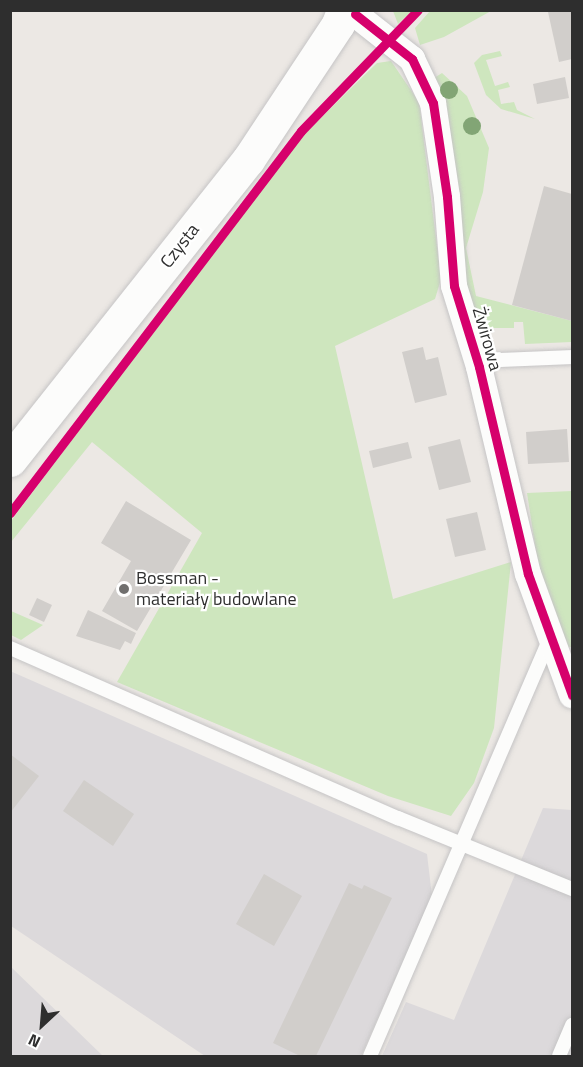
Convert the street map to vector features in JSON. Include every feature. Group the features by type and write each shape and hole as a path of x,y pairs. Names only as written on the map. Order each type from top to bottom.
{"main road":[{"name":"Czysta","path":"10,460 248,160 349,15"}],"street":[{"name":"Żwirowa","path":"349,15 412,59 433,103 447,197 453,286 477,361 528,574 573,695"}],"lane":[{"path":"477,361 573,357"},
{"path":"370,1056 464,843 551,637"},
{"path":"10,648 398,818 573,889"},
{"path":"559,1056 573,1025"}],"shaded area":[{"path":"10,671 427,854 432,896 361,1056 205,1056 11,926"},
{"path":"543,808 572,810 572,1056 382,1056 406,1002 454,1020"},
{"path":"11,967 103,1056 11,1056"}],"green space":[{"path":"393,10 412,11 398,24"},
{"path":"430,11 491,11 444,37 420,45 415,28"},
{"path":"500,51 502,56 486,60 495,86 508,82 510,87 498,90 501,104 514,102 517,110 535,119 501,109 486,95 474,63 482,55"},
{"path":"391,61 419,102 441,279 435,299 335,346 393,599 511,562 494,728 474,783 451,816 388,796 117,682 202,533 92,442 11,542 11,521 261,189 304,135 345,94 377,63"},
{"path":"442,73 467,96 489,148 483,192 466,248 476,296 572,321 572,342 525,344 523,322 514,322 514,328 477,328 462,282 434,78"},
{"path":"572,491 572,647 567,647 538,565 527,493"},
{"path":"11,611 43,625 21,640 11,635"}],"building":[{"path":"572,10 572,59 559,62 548,12"},
{"path":"565,77 569,98 537,104 533,84"},
{"path":"544,186 572,194 572,321 512,305"},
{"path":"423,347 426,360 438,357 447,395 415,403 402,352"},
{"path":"567,429 569,462 528,464 526,432"},
{"path":"460,439 471,482 439,490 428,447"},
{"path":"408,442 412,458 373,468 369,451"},
{"path":"126,501 191,540 137,631 102,611 131,561 101,543"},
{"path":"477,512 486,550 455,557 446,519"},
{"path":"37,598 52,605 44,622 29,615"},
{"path":"88,610 136,633 131,644 125,641 120,650 76,636"},
{"path":"10,754 39,776 10,813"},
{"path":"84,780 134,814 113,846 63,811"},
{"path":"264,874 302,896 274,946 236,924"},
{"path":"349,883 362,889 364,885 392,898 316,1056 300,1056 273,1043"}],"cycle path":[{"path":"10,513 301,131 418,10"},
{"path":"355,14 412,59 433,103 447,197 454,286 479,367 528,574 572,695"}],"place":[{"name":"Bossman - materiały budowlane","path":"124,589"}]}
